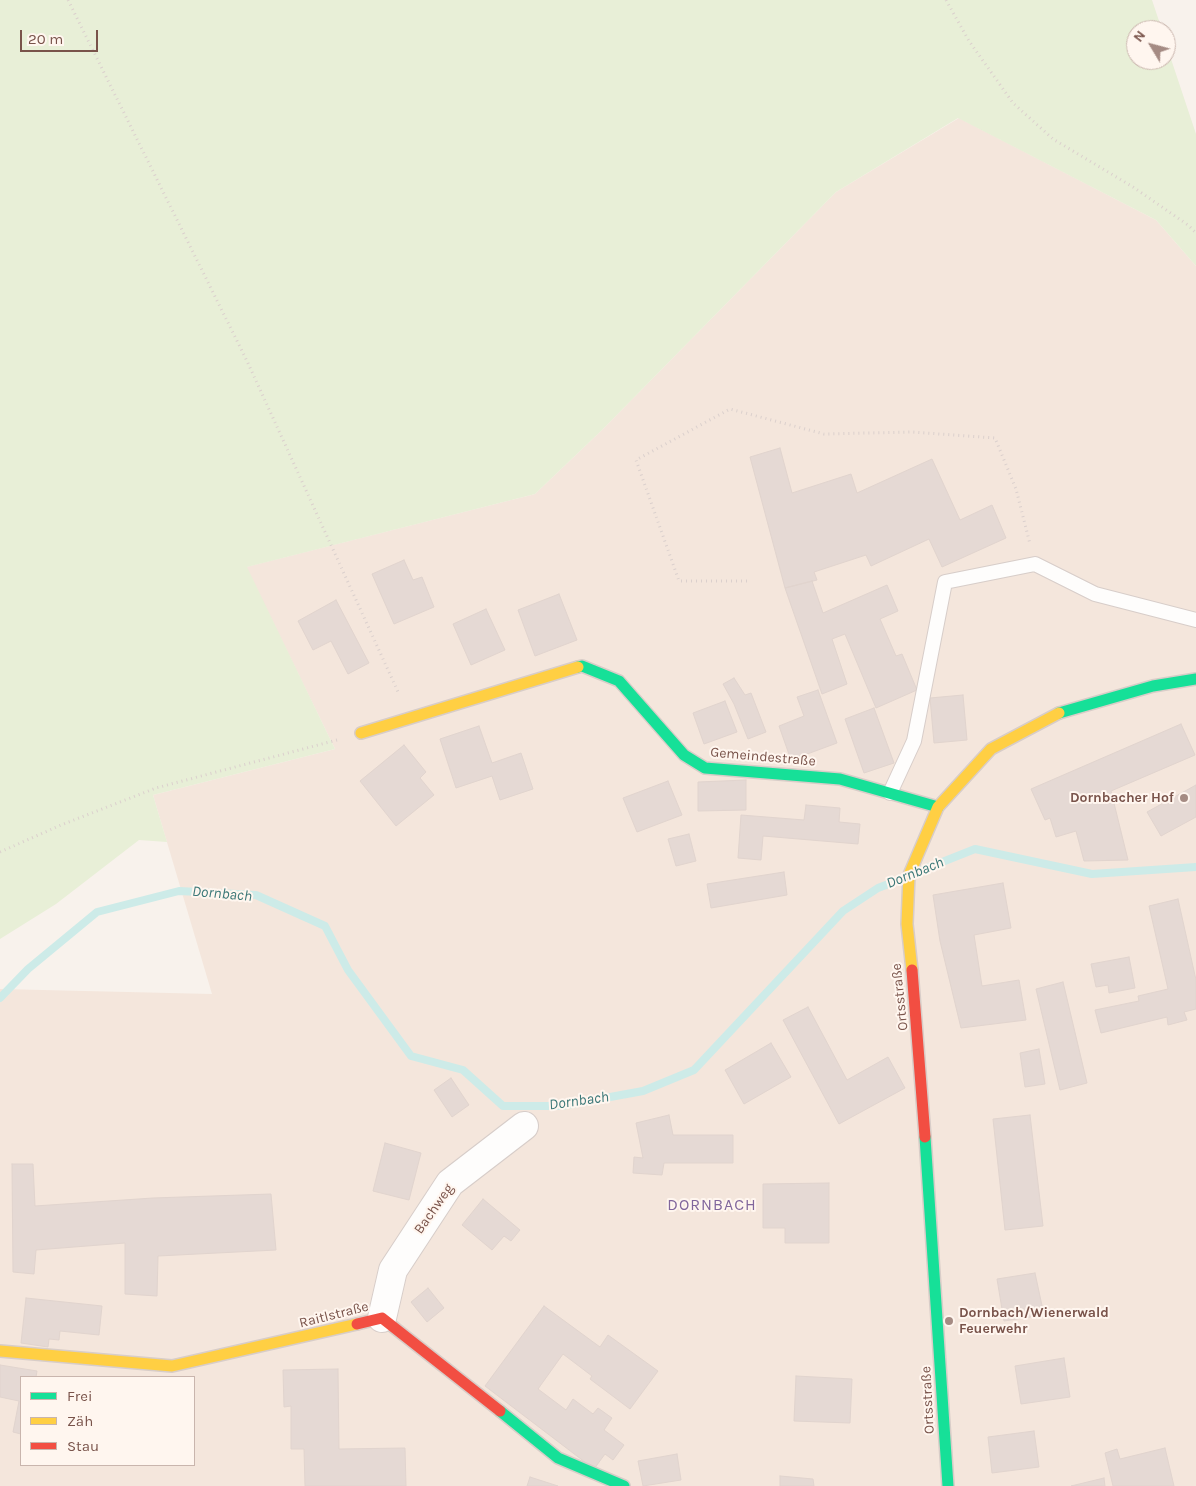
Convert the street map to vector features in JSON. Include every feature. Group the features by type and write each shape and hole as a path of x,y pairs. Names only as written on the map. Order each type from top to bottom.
{"street":[{"name":"Gemeindestraße","path":"361,733 582,666 619,681 684,756 705,768 840,779 938,807"},
{"name":"Ortsstraße","path":"948,1486 918,1029 907,924 909,875 938,807 991,749 1055,714 1153,686 1196,679"},
{"name":"Bachweg","path":"382,1318 393,1270 450,1183 524,1126"},
{"name":"Raitlstraße","path":"0,1351 172,1366 382,1318 558,1458 624,1486"}],"lane":[{"path":"890,793 914,741 945,582 1036,564 1095,594 1196,620"}],"path":[{"path":"68,0 247,361 409,717"},
{"path":"946,0 969,41 1012,103 1053,139 1188,224 1196,233"},
{"path":"747,581 680,581 636,460 730,409 824,434 912,432 995,438 1016,489 1036,564"},
{"path":"0,852 61,825 156,788 361,733"}],"shaded area":[{"path":"959,118 1156,220 1196,266 1196,1486 0,1486 0,989 212,994 153,795 335,749 246,567 535,494 602,430 836,192"}],"green space":[{"path":"0,0 1152,0 1159,20 1126,20 1126,70 1175,70 1196,134 1196,266 1156,220 958,118 836,192 602,430 535,494 247,567 335,749 153,795 167,842 139,840 56,904 0,939"}],"building":[{"path":"780,448 792,493 851,474 857,493 932,459 960,520 992,505 1006,538 942,567 929,539 871,566 866,555 814,572 817,580 785,588 750,457"},
{"path":"404,560 413,580 422,577 434,607 394,624 372,574"},
{"path":"812,581 823,613 887,585 898,611 880,619 896,656 902,654 917,690 876,708 845,634 832,639 847,684 822,694 785,588"},
{"path":"559,594 577,640 535,656 518,610"},
{"path":"336,600 369,663 348,674 331,641 313,650 298,621"},
{"path":"486,609 505,650 471,665 453,624"},
{"path":"734,678 745,695 751,693 766,732 748,739 734,704 723,684"},
{"path":"818,690 837,743 791,760 779,726 804,716 797,697"},
{"path":"963,695 967,740 934,743 930,698"},
{"path":"725,701 737,732 704,744 693,713"},
{"path":"874,708 894,763 864,773 845,719"},
{"path":"1181,724 1195,755 1111,791 1128,860 1084,861 1076,831 1056,837 1050,818 1045,820 1031,789"},
{"path":"479,726 492,763 521,753 533,789 500,800 492,776 456,788 440,739"},
{"path":"404,745 426,772 420,778 434,795 396,826 360,781"},
{"path":"746,780 746,810 698,811 698,782"},
{"path":"668,781 682,815 637,832 623,798"},
{"name":"Dornbacher Hof","path":"1196,785 1196,817 1161,836 1147,812"},
{"path":"806,805 840,808 839,822 860,824 858,844 763,836 761,860 738,858 741,815 804,820"},
{"path":"689,834 696,861 676,866 668,839"},
{"path":"784,872 787,895 711,908 707,884"},
{"path":"1003,883 1011,928 974,935 982,986 1019,980 1026,1020 961,1028 940,941 933,895"},
{"path":"1178,899 1196,980 1196,1009 1184,1012 1187,1020 1168,1025 1167,1017 1101,1033 1095,1010 1139,1001 1138,996 1168,989 1149,906"},
{"path":"1129,957 1135,988 1109,993 1108,985 1096,987 1091,964"},
{"path":"1063,982 1087,1083 1060,1090 1036,989"},
{"path":"808,1007 847,1080 888,1057 905,1088 839,1124 783,1020"},
{"path":"771,1043 791,1077 744,1104 725,1070"},
{"path":"1039,1049 1045,1084 1025,1087 1020,1053"},
{"path":"451,1078 469,1105 452,1117 434,1090"},
{"path":"669,1115 673,1135 733,1135 733,1163 664,1163 662,1175 633,1173 634,1157 643,1158 636,1123"},
{"path":"1030,1115 1043,1226 1005,1230 993,1119"},
{"path":"385,1143 421,1153 409,1200 373,1191"},
{"path":"12,1164 33,1164 35,1206 153,1198 271,1194 276,1250 158,1256 157,1296 125,1294 125,1243 36,1250 34,1274 13,1272"},
{"path":"829,1183 829,1243 785,1243 785,1228 763,1228 763,1184"},
{"path":"483,1199 520,1230 511,1241 504,1236 492,1250 462,1225"},
{"path":"1035,1273 1044,1315 1004,1321 997,1279"},
{"path":"428,1288 444,1308 427,1322 411,1302"},
{"path":"26,1298 102,1306 99,1335 60,1331 59,1340 49,1339 48,1347 21,1343"},
{"path":"544,1306 600,1347 608,1335 658,1371 630,1409 590,1379 592,1376 563,1354 538,1389 566,1410 573,1399 593,1414 598,1408 612,1418 604,1430 624,1445 613,1460 605,1454 594,1469 485,1386"},
{"path":"1064,1358 1070,1397 1021,1404 1015,1366"},
{"path":"0,1365 37,1371 36,1376 20,1376 20,1434 13,1432 19,1401 0,1397"},
{"path":"338,1369 339,1449 405,1448 406,1486 305,1486 304,1449 291,1449 291,1406 284,1407 283,1370"},
{"path":"796,1376 852,1379 850,1423 794,1421"},
{"path":"1034,1431 1039,1467 992,1473 988,1437"},
{"path":"1165,1448 1174,1486 1113,1486 1105,1453 1117,1449 1120,1459"},
{"path":"677,1454 681,1480 643,1486 638,1461"},
{"path":"780,1476 813,1479 814,1486 780,1486"},
{"path":"530,1477 558,1486 527,1486"},
{"path":"1104,1478 1105,1486 1071,1486"}],"waterway":[{"name":"Dornbach","path":"917,872 975,849 1092,874 1196,867"},
{"name":"Dornbach","path":"0,998 28,969 97,912 179,891 256,895 325,926 348,970 411,1056 463,1070 503,1106 561,1106 643,1091 694,1070 843,911 878,888 904,878"}],"traffic: fast":[{"path":"578,667 582,666 619,681 684,755 705,768 840,779 938,807"},
{"path":"1059,713 1153,686 1196,679"},
{"path":"925,1137 948,1486"},
{"path":"500,1411 558,1458 624,1486"}],"traffic: slow":[{"path":"361,733 578,667"},
{"path":"912,970 907,924 909,875 938,807 991,749 1059,713"},
{"path":"0,1351 172,1366 357,1324"}],"traffic: jam":[{"path":"912,970 925,1137"},
{"path":"357,1324 382,1318 500,1411"}],"place":[{"name":"Dornbacher Hof","path":"1184,798"},
{"name":"Dornbach/Wienerwald Feuerwehr","path":"949,1321"}],"district":[{"name":"DORNBACH","path":"712,1205"}]}
